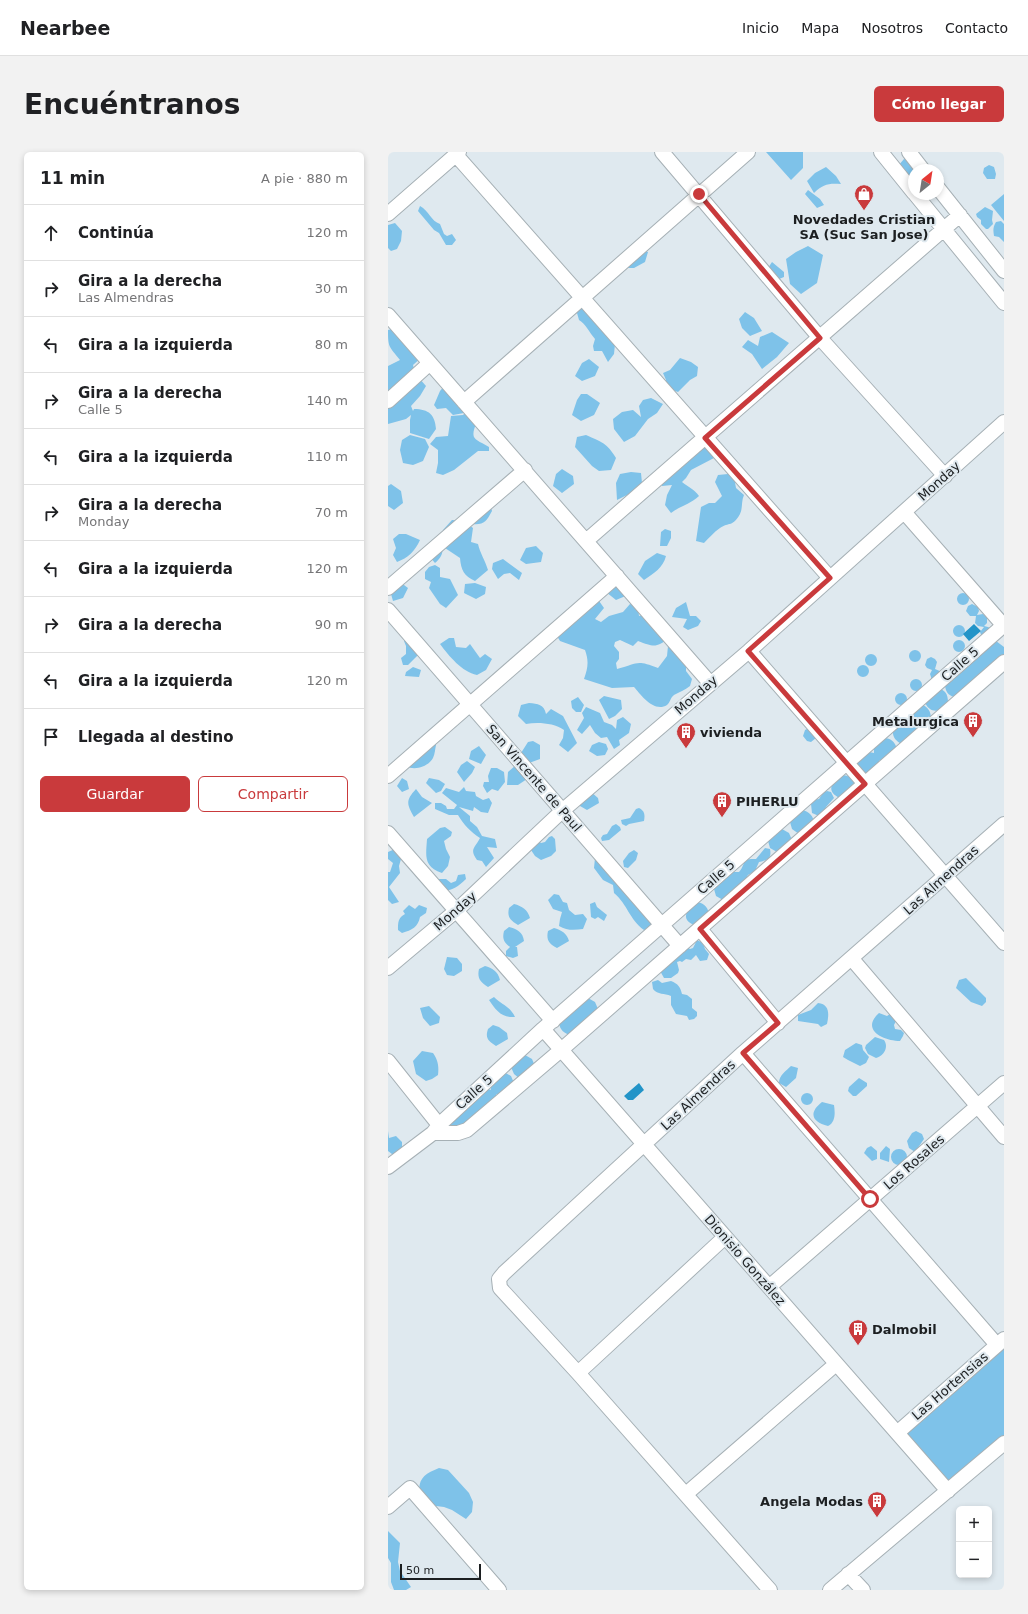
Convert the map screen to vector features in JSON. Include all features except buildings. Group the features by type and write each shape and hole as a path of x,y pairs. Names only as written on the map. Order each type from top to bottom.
{"street":[{"path":"662,152 820,338 945,476"},
{"path":"464,402 748,152"},
{"path":"881,152 908,186"},
{"path":"388,214 458,153 705,438 830,578"},
{"path":"911,153 919,164"},
{"path":"944,195 1004,271"},
{"path":"920,200 1004,303"},
{"path":"586,541 960,215"},
{"path":"388,315 710,683"},
{"path":"388,401 430,363"},
{"name":"Monday","path":"388,968 457,910 562,811 748,651 1004,422"},
{"path":"388,588 525,470"},
{"path":"904,512 1004,626"},
{"path":"388,776 617,576"},
{"name":"San Vincente de Paul","path":"388,610 680,946"},
{"name":"Calle 5","path":"388,1167 436,1129 548,1025 1004,626"},
{"path":"748,651 1004,943"},
{"name":"Calle 5","path":"436,1129 458,1133 467,1130 700,929 1004,662"},
{"name":"Las Almendras","path":"578,1373 500,1288 499,1279 743,1053 852,959 1004,824"},
{"name":"Dionisio González","path":"388,833 457,910 548,1025 561,1050 948,1491"},
{"path":"700,929 778,1023"},
{"path":"852,959 1004,1137"},
{"path":"743,1053 870,1199 1000,1342"},
{"path":"388,1061 436,1129"},
{"name":"Los Rosales","path":"769,1288 1004,1083"},
{"path":"725,1237 578,1373 770,1590"},
{"name":"Las Hortensias","path":"896,1433 1000,1342"},
{"path":"686,1494 836,1364"},
{"path":"830,1590 1004,1443"},
{"path":"388,1507 410,1488 499,1590"},
{"path":"848,1574 863,1590"}],"shaded area":[{"path":"766,152 803,152 803,168 791,180"},
{"path":"904,159 912,161 914,164 908,164 908,178 898,166"},
{"path":"989,165 994,167 996,174 995,179 987,179 983,173 984,168"},
{"path":"826,167 836,176 841,184 826,185 814,193 807,181 815,173"},
{"path":"808,190 820,199 824,205 817,208 805,194"},
{"path":"1004,194 1004,221 991,205"},
{"path":"420,206 426,210 434,221 440,224 444,234 447,236 452,234 456,240 452,245 446,245 439,233 434,230 418,211"},
{"path":"985,207 993,211 993,224 988,229 981,224 981,220 976,214"},
{"path":"1001,221 1004,224 1004,242 999,237 994,236 993,230 996,222"},
{"path":"395,223 402,231 401,241 397,249 391,251 388,248 388,225"},
{"path":"808,246 823,255 817,283 801,294 790,284 786,259"},
{"path":"634,247 648,252 645,262 634,268 627,268"},
{"path":"772,262 784,272 784,277 774,281 766,271"},
{"path":"577,299 615,344 614,354 608,362 602,351 594,351 593,346 595,339 586,326 579,320 577,313 572,315"},
{"path":"745,312 754,318 762,331 750,336 742,328 739,319"},
{"path":"396,328 422,357 413,365 415,372 392,391 388,391 388,366 400,360 391,349 388,340 388,330"},
{"path":"772,332 789,343 777,357 762,369 752,354 742,347 748,340 758,346 760,337"},
{"path":"680,358 691,362 698,367 697,376 690,380 678,392 667,388 663,373 670,370"},
{"path":"589,359 599,367 595,376 582,381 575,376 582,363"},
{"path":"419,378 426,386 411,406 413,411 414,409 424,410 433,417 436,429 429,439 410,433 411,415 406,419 388,424 388,400"},
{"path":"445,385 464,390 463,399 467,408 464,413 453,415 446,408 437,409 434,405 440,391"},
{"path":"581,394 587,394 600,403 594,415 581,421 572,415 577,400"},
{"path":"651,398 663,404 657,413 648,419 635,436 624,442 614,429 613,419 622,412 633,410 641,417 639,406 643,400"},
{"path":"467,411 477,421 474,432 475,438 489,447 489,451 478,451 454,470 443,475 436,473 438,450 430,444 436,437 448,436 451,416 463,415"},
{"path":"410,435 425,439 429,447 423,461 413,465 403,463 400,450 402,440"},
{"path":"586,435 604,444 613,453 616,458 611,470 599,471 592,466 575,447 577,437"},
{"path":"702,443 713,452 714,458 691,470 682,482 699,496 671,513 665,505 667,495 672,485 662,486 660,469 669,459 682,459"},
{"path":"562,469 573,476 574,484 562,493 553,486 556,474"},
{"path":"631,472 641,473 642,483 631,493 617,500 616,483 620,474"},
{"path":"728,474 734,477 736,488 744,495 740,514 735,521 720,528 704,543 696,541 701,507 709,503 715,503 722,496 715,482 718,475"},
{"path":"391,484 401,491 403,503 394,510 388,506 388,486"},
{"path":"490,503 492,511 486,520 479,524 472,524"},
{"path":"452,520 464,521 473,528 471,542 478,544 488,570 475,581 468,577 464,572 461,566 460,558 442,546 441,556 435,563 429,556 427,546 433,539 441,542 443,530"},
{"path":"665,529 671,531 671,538 667,546 660,546 661,532"},
{"path":"399,534 406,534 420,540 411,554 397,562 393,555 396,548 393,539"},
{"path":"536,546 543,553 541,562 526,564 520,560 526,548"},
{"path":"657,553 666,556 665,560 658,570 644,580 638,574 645,561"},
{"path":"503,559 522,573 519,580 510,573 504,574 498,579 492,569 493,563"},
{"path":"435,565 440,568 440,577 450,579 458,595 446,608 440,604 429,588 431,582 425,579 425,572 429,567"},
{"path":"615,580 628,595 616,600 606,592"},
{"path":"400,582 408,588 403,598 393,601 391,594 392,584"},
{"path":"475,583 486,587 485,594 476,599 464,593 465,584"},
{"path":"965,593 968,594 968,604 961,605 958,604 957,597 958,594"},
{"path":"597,598 604,608 595,619 601,622 609,616 623,612 630,604 635,605 638,607 639,616 648,613 669,638 661,644 655,646 638,641 633,646 620,640 615,642 614,646 619,652 619,659 616,663 617,669 637,663 658,668 667,656 668,646 671,642 681,651 680,660 686,662 686,671 692,679 690,686 674,695 667,705 657,707 648,702 634,687 612,688 584,679 588,664 585,650 560,641 554,631 563,613 581,607"},
{"path":"686,602 690,616 696,616 701,621 698,626 688,630 683,627 687,619 672,617 676,608"},
{"path":"972,604 978,607 979,611 977,615 983,614 987,617 987,623 984,626 992,629 982,637 980,632 984,627 978,626 975,623 976,616 970,616 966,611 968,606"},
{"path":"974,624 981,631 969,641 963,634"},
{"path":"961,625 964,626 964,636 957,637 954,636 953,629 954,626"},
{"path":"406,635 418,655 408,665 403,665 401,658 406,654 406,646 404,641"},
{"path":"449,638 454,638 456,647 466,648 470,644 480,658 485,654 492,659 486,670 477,675 466,671 456,663 440,644"},
{"path":"961,640 964,641 964,651 957,652 954,651 953,644 954,641"},
{"path":"996,641 1004,647 1004,660 954,697 949,694 945,686 955,674 959,674 960,671"},
{"path":"917,650 920,651 920,661 913,662 910,661 909,654 910,651"},
{"path":"873,654 876,655 876,665 869,666 866,665 865,658 866,655"},
{"path":"931,657 937,662 935,669 942,672 932,680 930,674 932,670 927,668 925,665 927,659"},
{"path":"865,665 868,666 868,676 861,677 858,676 857,669 858,666"},
{"path":"413,667 421,670 419,677 405,676 406,672"},
{"path":"918,679 921,680 921,690 914,691 911,690 910,683 911,680"},
{"path":"938,688 946,693 948,702 941,710 933,711 925,703"},
{"path":"903,693 906,694 906,704 899,705 896,704 895,697 896,694"},
{"path":"604,696 621,700 622,709 615,716 609,719 599,700"},
{"path":"578,697 584,705 581,712 576,712 572,708 571,701"},
{"path":"529,703 542,706 546,714 551,709 563,716 577,743 568,752 559,745 563,738 564,730 556,726 546,724 526,724 518,716 521,705"},
{"path":"921,704 926,706 929,710 931,719 920,728 916,728 916,732 902,744 900,743 894,736 893,729 902,721 908,722 907,716"},
{"path":"586,707 600,713 604,722 612,725 616,729 617,720 623,717 631,724 629,733 619,740 620,745 614,749 607,737 601,738 595,733 590,725 582,734 577,730 584,718 582,713"},
{"path":"809,728 816,738 811,742 807,741 803,736 805,730"},
{"path":"883,738 892,740 897,749 882,762 879,760 880,762 865,775 856,767 857,759 869,752 874,753 874,746"},
{"path":"431,741 436,745 434,756 428,764 417,768 406,766 418,759 418,754 421,750 428,750"},
{"path":"533,741 540,745 540,759 529,763 521,753 528,742"},
{"path":"599,742 606,744 608,749 605,755 597,756 589,751 592,745"},
{"path":"479,746 486,755 481,764 469,759 471,751"},
{"path":"467,761 475,767 464,782 457,772 461,765"},
{"path":"516,765 530,777 518,785 507,785 508,772"},
{"path":"491,768 497,768 504,772 505,782 498,791 492,789 487,793 483,786 484,782 489,782 488,776"},
{"path":"841,775 850,777 855,785 840,798 835,795 831,789 835,781"},
{"path":"402,778 407,781 409,789 402,792 397,786"},
{"path":"429,778 439,780 445,784 441,791 436,793 426,783"},
{"path":"464,787 466,791 475,792 476,796 483,800 489,798 492,803 488,813 481,812 474,807 473,811 459,807 470,816 470,821 477,827 482,836 495,839 497,848 487,847 494,858 486,867 482,861 477,860 473,853 480,838 462,822 458,815 449,815 435,809 435,803 441,803 446,806 447,809 454,809 457,805 442,793 446,788 459,792"},
{"path":"416,789 422,797 432,803 414,817 408,803 410,797"},
{"path":"590,791 598,798 599,803 587,810 580,806 577,799"},
{"path":"827,791 831,792 834,798 826,807 823,815 819,816 812,813 811,804 813,800 819,799 823,793"},
{"path":"639,808 644,813 644,821 626,826 622,824 621,820 630,818 636,809"},
{"path":"800,810 809,813 814,821 799,834 792,829 790,822"},
{"path":"616,824 621,830 609,840 602,841 601,838 603,835 607,834 612,826"},
{"path":"445,827 452,832 451,836 444,841 450,857 448,866 442,873 432,867 427,860 427,839 440,828"},
{"path":"782,829 789,833 792,840 777,852 770,848 768,841"},
{"path":"552,836 555,839 556,851 551,856 541,860 535,856 531,850 533,843 537,840 541,843 545,842"},
{"path":"765,848 770,849 770,857 767,860 759,862 755,871 748,875 741,887 723,900 716,896 714,889 730,872 739,872 744,862 748,859 756,859"},
{"path":"395,849 401,859 399,866 400,873 389,887 399,902 392,904 388,900 388,872 390,872 393,863 388,859 388,852"},
{"path":"634,850 638,853 636,860 628,868 624,867 623,861 629,853"},
{"path":"595,858 626,873 652,923 648,929 644,930 639,926 614,893 613,885 603,880 594,868"},
{"path":"465,874 466,879 456,887 450,890 437,890 438,879 446,879 451,883 456,881 458,875"},
{"path":"554,894 559,895 563,902 567,903 569,910 575,915 583,914 587,919 583,929 574,930 559,926 562,912 553,909 548,900"},
{"path":"595,902 597,907 607,915 604,921 598,917 595,919 591,917 590,904"},
{"path":"695,902 704,905 709,913 694,925 687,920 686,914"},
{"path":"514,904 524,909 530,918 518,925 511,920 508,914 509,908"},
{"path":"409,905 415,909 419,905 427,908 426,913 420,917 414,928 402,933 398,930 398,922 405,914 403,911"},
{"path":"509,927 519,931 524,941 515,947 517,947 518,956 513,958 506,956 506,951 510,947 503,938 504,931"},
{"path":"554,928 563,932 569,941 557,948 550,943 547,937 548,931"},
{"path":"697,940 703,943 709,954 707,960 700,961 696,955 691,960 686,959 682,962 677,962 679,970 678,973 671,978 664,978 659,969 687,947 690,949 693,948"},
{"path":"447,957 457,958 462,964 462,971 454,976 447,975 444,969"},
{"path":"485,966 494,970 498,974 500,980 488,987 481,981 478,975 479,969"},
{"path":"966,978 986,998 986,1002 982,1006 971,1002 956,988 959,980"},
{"path":"658,980 662,983 671,981 675,983 679,987 682,994 687,995 692,999 692,1008 697,1012 697,1016 694,1019 689,1020 687,1016 676,1014 671,1005 671,996 659,993 653,989 652,982"},
{"path":"494,997 508,1008 515,1017 502,1015 499,1013 489,1000"},
{"path":"588,998 595,1002 598,1009 572,1035 565,1033 561,1030 559,1023 573,1011 575,1012 575,1010"},
{"path":"818,1003 825,1005 828,1010 827,1024 821,1027 818,1024 798,1021 798,1015 811,1010"},
{"path":"429,1006 440,1017 439,1023 430,1026 423,1018 420,1008"},
{"path":"879,1013 887,1016 890,1014 896,1021 894,1025 895,1029 901,1030 904,1033 900,1041 881,1037 873,1029 872,1025 874,1019"},
{"path":"493,1025 499,1027 507,1033 508,1039 496,1046 489,1041 487,1037 488,1029"},
{"path":"875,1037 884,1040 886,1045 885,1051 876,1058 868,1054 865,1048 866,1045"},
{"path":"856,1043 862,1045 863,1050 869,1057 866,1063 860,1066 843,1057 845,1050"},
{"path":"422,1051 433,1053 438,1066 438,1075 426,1081 416,1074 413,1061"},
{"path":"525,1055 532,1059 535,1066 520,1079 514,1074 511,1067"},
{"path":"791,1066 798,1068 796,1078 786,1087 779,1083 779,1080 783,1073"},
{"path":"504,1072 511,1076 514,1083 499,1096 496,1094 497,1098 454,1135 443,1119 486,1088 491,1090 490,1084"},
{"path":"859,1078 867,1083 867,1086 856,1096 853,1096 848,1091 849,1087"},
{"path":"639,1083 644,1090 633,1100 628,1100 624,1096"},
{"path":"809,1093 812,1094 812,1104 805,1105 802,1104 801,1097 802,1094"},
{"path":"822,1102 834,1105 834,1119 828,1126 818,1122 814,1117 815,1110"},
{"path":"388,1131 389,1138 396,1136 402,1142 402,1147 395,1154 388,1151"},
{"path":"916,1131 922,1134 924,1139 915,1152 909,1148 907,1141 912,1133"},
{"path":"871,1146 877,1151 877,1159 872,1161 864,1153 867,1148"},
{"path":"886,1146 890,1149 889,1162 880,1159 880,1153"},
{"path":"896,1149 902,1149 907,1154 905,1163 902,1165 896,1165 891,1160 891,1154"},
{"path":"1004,1348 1004,1435 948,1482 903,1432"},
{"path":"439,1468 448,1470 469,1493 473,1502 472,1512 466,1519 452,1510 436,1506 420,1496 419,1490 423,1478"},
{"path":"388,1531 400,1543 398,1562 400,1571 411,1587 406,1590 394,1590 391,1582 391,1563 388,1558"}],"place":[{"name":"Novedades Cristian SA (Suc San Jose)","path":"864,211"},
{"name":"Metalurgica","path":"973,738"},
{"name":"vivienda","path":"686,749"},
{"name":"PIHERLU","path":"722,818"},
{"name":"Dalmobil","path":"858,1346"},
{"name":"Angela Modas","path":"877,1518"}],"route":[{"path":"699,194 820,338 705,438 830,578 748,651 865,784 700,929 778,1023 743,1053 870,1199"}]}
